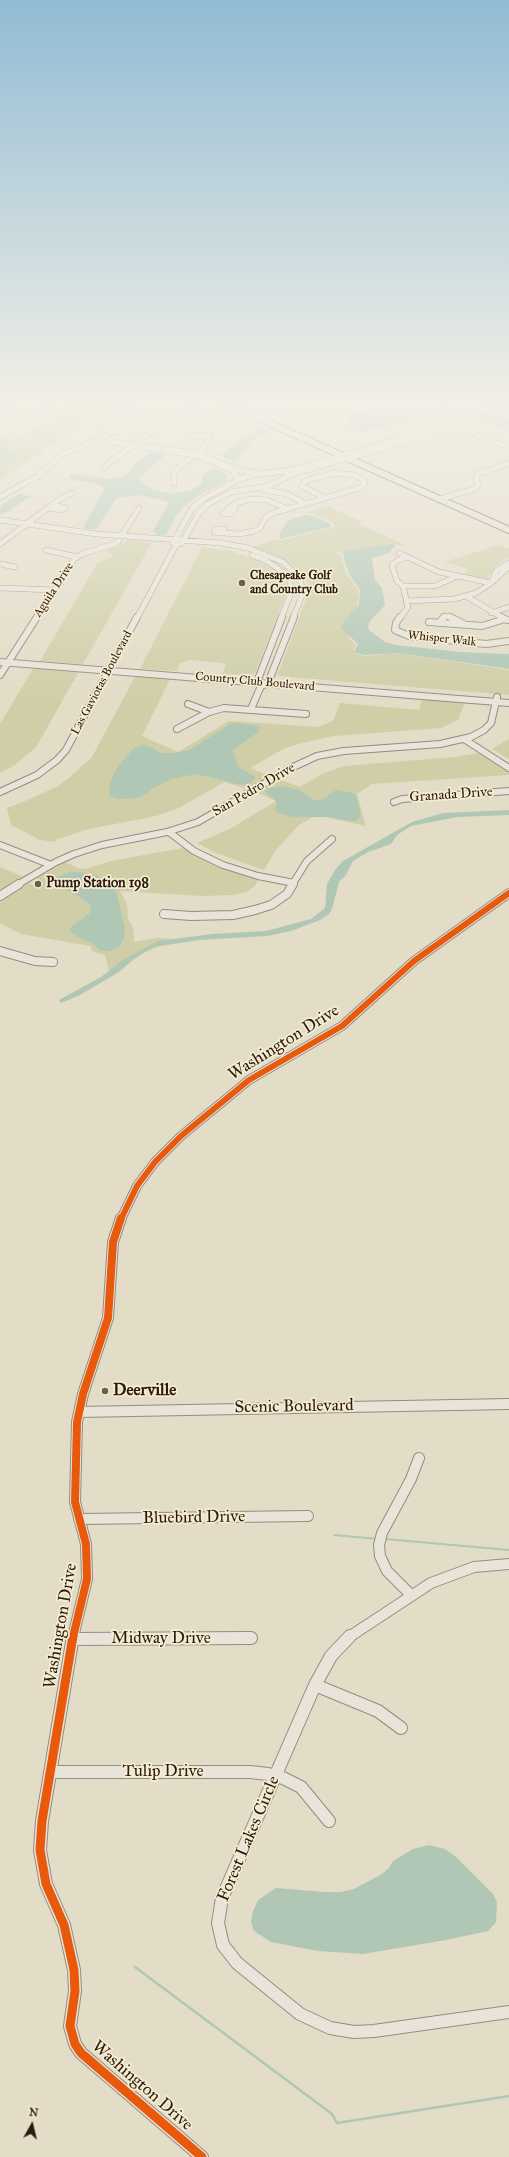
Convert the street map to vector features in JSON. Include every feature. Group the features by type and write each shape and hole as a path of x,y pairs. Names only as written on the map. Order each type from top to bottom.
{"main road":[{"path":"454,504 509,530"},
{"path":"456,504 509,526"}],"street":[{"path":"0,544 55,504"},
{"name":"Las Gaviotas Boulevard","path":"0,792 37,775 62,755 110,669 193,507 197,504"},
{"name":"Las Gaviotas Boulevard","path":"184,542 201,511 209,504"},
{"path":"230,507 236,504"},
{"path":"275,504 287,509"},
{"path":"223,532 244,534 255,531 260,528 268,516 306,504"},
{"name":"Aguila Drive","path":"0,675 54,590 77,557 115,545 138,508"},
{"path":"0,521 88,536 121,537 175,542 221,543 248,548 283,562 300,578 303,593 268,681"},
{"path":"184,542 238,551 260,558 274,565 287,577 291,584 292,592 259,682 251,709"},
{"path":"46,550 77,557"},
{"path":"399,553 439,572 491,583"},
{"path":"408,557 398,560 392,565 397,581 403,586 406,601 443,600 466,596 484,589 509,567"},
{"path":"274,565 283,562"},
{"path":"491,583 496,571 505,564 509,563"},
{"path":"0,564 15,567"},
{"path":"403,586 439,585 458,576"},
{"path":"0,588 54,590"},
{"path":"466,596 491,613 507,620"},
{"name":"Whisper Walk","path":"406,601 407,609 398,620 395,630 404,636 486,644 509,641"},
{"path":"491,613 509,607"},
{"path":"429,622 485,625 507,620"},
{"name":"Country Club Boulevard","path":"0,661 259,682 268,681 496,699 509,698"},
{"name":"Country Club Boulevard","path":"496,699 509,703"},
{"name":"San Pedro Drive","path":"0,896 51,865 74,854 96,847 172,831 206,818 289,769 317,756 344,751 440,744 466,739 481,732 491,723 496,699"},
{"path":"188,704 209,712"},
{"path":"177,729 209,712 224,708 306,714"},
{"path":"466,739 509,763"},
{"path":"466,739 509,768"},
{"name":"Granada Drive","path":"394,802 402,799 509,791"},
{"path":"172,831 194,851 223,865 258,876 295,881"},
{"path":"164,914 209,916 251,912 264,908 282,898 295,881 307,861 332,838"},
{"path":"0,845 51,865"},
{"name":"Washington Drive","path":"202,2157 81,2053 75,2044 70,2026 75,1991 74,1970 64,1925 46,1884 40,1850 42,1821 72,1639 88,1574 86,1544 76,1510 75,1489 79,1412 83,1394 108,1318 111,1260 115,1232 129,1200 155,1162 177,1140 232,1093 265,1071 342,1026 399,973 465,923 509,893"},
{"path":"0,951 35,961 53,962"},
{"name":"Scenic Boulevard","path":"79,1412 509,1404"},
{"path":"411,1595 387,1571 380,1556 379,1545 382,1532 412,1479 419,1458"},
{"name":"Bluebird Drive","path":"79,1520 308,1516"},
{"name":"Forest Lakes Circle","path":"509,1564 482,1566 459,1571 431,1583 352,1633 331,1656 315,1685 275,1775 220,1906 219,1932 223,1945 237,1963 300,2014 316,2023 335,2030 354,2032 374,2031 509,2012"},
{"name":"Midway Drive","path":"72,1639 250,1638"},
{"path":"315,1685 378,1711 401,1728"},
{"name":"Tulip Drive","path":"51,1772 250,1772 275,1775 301,1787 329,1821"}],"shaded area":[{"path":"3,504 20,504 6,513 0,514 0,508"},
{"path":"96,504 113,504 96,529 85,529 84,525"},
{"path":"168,504 187,504 176,516 166,535 157,535 153,531"},
{"name":"Chesapeake Golf and Country Club","path":"328,506 362,522 359,524 406,545 399,546 393,543 333,553 341,555 345,572 358,590 359,597 349,639 356,645 353,651 357,654 366,656 396,653 509,670 509,695 277,676 306,599 308,584 304,576 295,567 284,560 253,547 274,540 280,541 334,527 335,524 314,514 305,513"},
{"path":"305,515 314,516 330,524 330,527 280,539 280,533 287,521"},
{"path":"128,540 152,542 83,664 40,661 98,562 114,556 105,550 117,547"},
{"path":"397,543 389,553 372,558 375,580 382,588 385,605 370,621 368,626 369,630 385,642 396,645 461,652 509,654 509,669 398,653 364,655 354,652 358,644 341,628 342,624 359,604 360,590 349,574 342,551"},
{"path":"499,545 509,549 509,558 496,566 486,581 462,576 469,569 444,562"},
{"name":"Chesapeake Golf and Country Club","path":"202,547 231,551 255,559 273,568 284,580 287,592 255,673 248,675 222,674 226,665 222,663 191,660 180,663 177,671 140,669"},
{"path":"34,667 80,670 36,747 15,765 0,773 0,724"},
{"path":"136,675 171,677 142,736 178,752 229,721 318,727 333,721 340,703 419,710 422,699 465,702 458,720 441,728 333,736 283,749 250,768 270,776 247,789 224,782 179,808 156,816 89,829 55,840 57,842 40,840 11,825 7,808 58,786 92,757"},
{"path":"238,723 257,726 260,731 233,750 238,767 256,777 251,783 241,785 196,774 172,779 137,798 120,799 112,797 109,794 110,783 116,769 134,748 143,745 151,747 160,753 177,753 191,749 230,724"},
{"path":"509,739 509,759 492,749"},
{"path":"480,753 509,772 509,775 372,784 357,794 366,826 316,815 299,825 275,851 264,870 216,853 197,843 230,829 276,801 256,792 278,779 300,787 322,774 344,766 454,757"},
{"path":"282,786 299,790 316,801 323,799 336,790 353,793 356,795 361,817 355,821 351,821 327,817 292,817 278,813 275,810 277,802 265,792 269,788"},
{"path":"509,810 509,815 457,817 411,826 397,835 391,844 368,852 353,861 346,875 339,882 332,909 329,914 320,920 291,931 267,936 199,940 153,947 135,958 119,972 78,996 61,1003 59,1000 101,977 124,959 158,941 212,934 266,931 311,919 325,908 327,884 335,870 343,861 412,822 443,813"},
{"path":"183,848 220,867 259,879 254,887 246,892 232,895 203,896 120,891 127,904 128,919 133,927 134,942 157,938 193,940 160,946 144,953 110,975 105,955 92,951 90,946 21,934 0,923 0,900 29,883 36,887 43,883 36,879 65,862 80,869 89,868 111,861"},
{"path":"0,867 24,877 0,890"},
{"path":"70,872 80,872 98,876 116,891 125,929 124,938 119,947 111,951 101,951 92,943 78,937 70,931 72,926 90,913 91,908 89,904 72,892 52,884 51,882 55,878"},
{"path":"429,1845 445,1849 455,1856 493,1894 497,1902 496,1922 488,1931 446,1940 363,1954 318,1951 271,1942 254,1931 251,1922 253,1911 258,1900 276,1888 325,1892 341,1892 354,1889 382,1874 389,1868 393,1861 413,1849"}],"waterway":[{"path":"334,1535 378,1539"},
{"path":"385,1539 509,1550"},
{"path":"135,1967 332,2114 337,2123 509,2096"}],"cycle path":[{"path":"202,2157 81,2053 75,2044 70,2026 75,1991 74,1970 64,1925 46,1884 40,1850 42,1821 55,1752 69,1653 87,1579 86,1544 75,1502 77,1422 83,1394 108,1318 113,1242 122,1216 137,1186 155,1162 181,1136 249,1080 342,1026 414,961 465,923 509,893"}],"place":[{"name":"Chesapeake Golf and Country Club","path":"242,583"},
{"name":"Pump Station 198","path":"38,884"},
{"name":"Deerville","path":"105,1391"}]}
